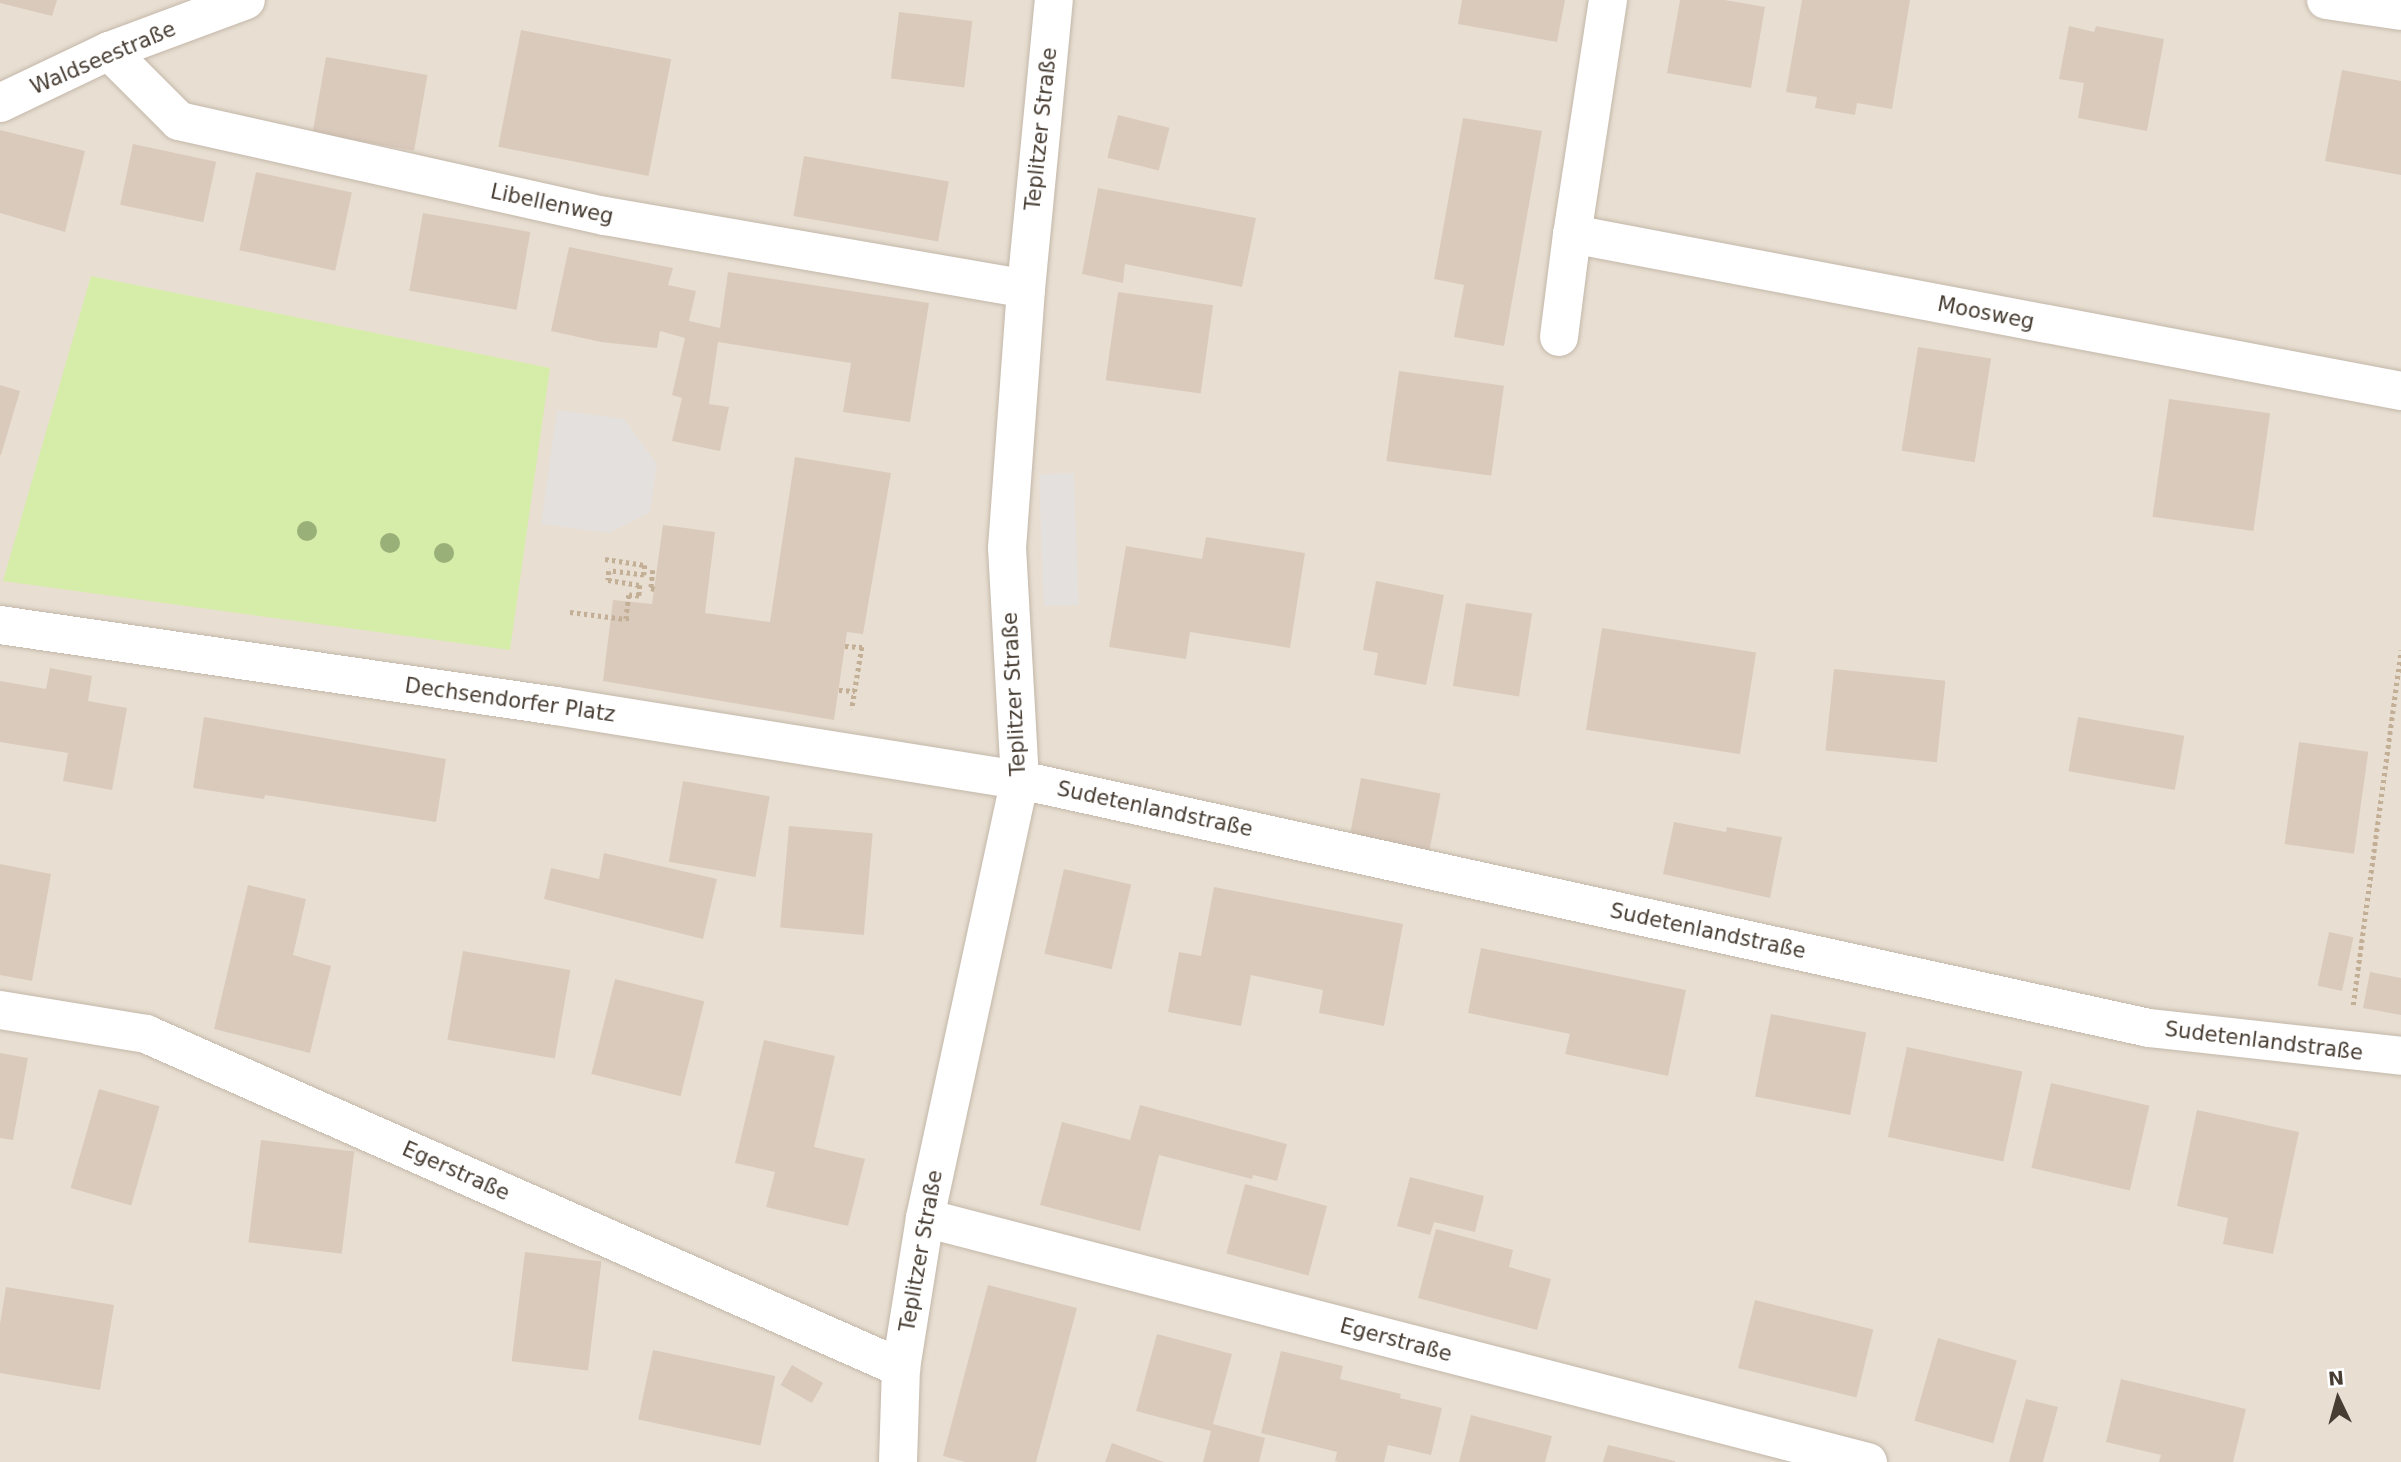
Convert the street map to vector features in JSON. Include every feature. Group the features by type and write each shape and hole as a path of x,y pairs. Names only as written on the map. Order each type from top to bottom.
{"street":[{"name":"Waldseestraße","path":"0,103 109,51 246,0"},
{"name":"Teplitzer Straße","path":"898,1462 901,1368 925,1218 1020,780 1007,548 1026,289 1054,0"},
{"path":"1559,337 1608,0"},
{"path":"2326,0 2401,11"},
{"name":"Libellenweg","path":"109,51 179,121 605,216 1026,289"},
{"name":"Moosweg","path":"1572,234 2401,391"},
{"name":"Dechsendorfer Platz","path":"0,625 556,706 1020,780"},
{"name":"Sudetenlandstraße","path":"1020,780 2149,1028 2401,1056"},
{"name":"Egerstraße","path":"0,1010 146,1034 901,1368"},
{"name":"Egerstraße","path":"925,1218 1868,1462"}],"path":[{"path":"570,612 629,619 629,595 639,596 640,585 608,580 609,571 644,575 645,565 605,559"},
{"path":"653,570 651,588 655,589"},
{"path":"844,752 862,647 845,646"},
{"path":"2347,1051 2401,650"},
{"path":"839,690 855,691"}],"shaded area":[{"path":"0,0 2401,0 2401,1462 0,1462"},
{"path":"557,410 624,419 657,464 650,512 609,533 541,524"},
{"path":"1074,473 1079,605 1044,606 1039,474"}],"green space":[{"path":"91,276 550,368 510,650 3,581"}],"building":[{"path":"0,0 57,0 52,16 0,3"},
{"path":"1462,0 1565,0 1557,42 1458,24"},
{"path":"1680,0 1725,0 1765,7 1751,88 1667,73"},
{"path":"1802,0 1910,0 1892,109 1857,103 1855,115 1815,108 1817,97 1786,92"},
{"path":"899,12 972,21 964,88 891,79"},
{"path":"2069,26 2094,32 2096,26 2164,39 2147,131 2078,118 2084,83 2059,79"},
{"path":"521,30 671,59 648,176 498,147"},
{"path":"326,57 427,75 414,151 313,133"},
{"path":"2342,70 2401,81 2401,175 2325,161"},
{"path":"1118,115 1169,128 1159,171 1107,158"},
{"path":"1463,118 1542,131 1504,346 1454,337 1464,285 1434,279"},
{"path":"0,130 85,151 65,232 0,213"},
{"path":"133,144 216,162 203,222 120,205"},
{"path":"804,156 949,182 938,242 793,216"},
{"path":"256,172 352,192 335,271 239,250"},
{"path":"1098,188 1256,218 1242,287 1125,264 1123,283 1082,274"},
{"path":"423,213 530,232 517,310 409,291"},
{"path":"569,247 673,268 668,285 696,291 689,321 720,328 728,272 929,303 910,422 843,412 851,363 718,342 709,404 729,407 720,451 672,441 682,398 672,395 685,338 660,331 657,348 601,342 551,331"},
{"path":"1118,292 1213,305 1201,393 1106,380"},
{"path":"1918,347 1991,359 1975,462 1902,451"},
{"path":"1399,371 1504,386 1491,476 1386,461"},
{"path":"0,385 20,391 1,455 0,455"},
{"path":"2169,399 2270,413 2253,531 2152,517"},
{"path":"795,457 891,473 863,634 847,632 834,720 603,681 613,600 652,604 663,525 715,532 705,613 770,622"},
{"path":"1206,537 1305,553 1290,648 1190,632 1186,659 1109,647 1126,546 1202,559"},
{"path":"1376,581 1444,595 1426,685 1374,675 1378,653 1363,650"},
{"path":"1466,603 1532,613 1519,696 1453,686"},
{"path":"1602,628 1756,652 1740,754 1586,730"},
{"path":"50,668 92,676 88,701 127,708 112,790 63,781 68,753 0,742 0,681 46,689"},
{"path":"1834,669 1945,681 1937,762 1825,751"},
{"path":"204,717 446,759 436,822 265,795 264,799 193,788"},
{"path":"2078,717 2184,736 2175,790 2068,771"},
{"path":"2299,742 2368,752 2354,854 2285,844"},
{"path":"1361,778 1441,793 1429,850 1350,835"},
{"path":"683,781 770,796 755,877 669,862"},
{"path":"1674,822 1726,832 1727,827 1782,837 1770,898 1663,874"},
{"path":"789,826 873,833 864,935 780,928"},
{"path":"604,853 717,879 703,939 544,899 551,868 599,879"},
{"path":"0,864 51,874 32,981 0,975"},
{"path":"1064,869 1131,885 1112,969 1044,954"},
{"path":"248,885 306,899 293,955 331,966 310,1053 214,1029"},
{"path":"1214,887 1403,924 1384,1026 1319,1013 1323,990 1251,975 1241,1026 1168,1012 1179,952 1201,956"},
{"path":"2329,932 2353,937 2342,991 2318,986"},
{"path":"1481,948 1686,990 1668,1076 1565,1054 1570,1034 1468,1013"},
{"path":"463,951 570,970 555,1059 447,1040"},
{"path":"2370,972 2401,978 2401,1015 2363,1008"},
{"path":"615,979 704,1001 681,1096 591,1074"},
{"path":"1771,1014 1866,1033 1850,1115 1755,1096"},
{"path":"764,1040 835,1056 814,1147 865,1159 848,1226 766,1207 775,1172 735,1163"},
{"path":"1907,1047 2022,1072 2003,1162 1888,1137"},
{"path":"0,1053 28,1058 13,1140 0,1138"},
{"path":"2051,1083 2149,1106 2130,1190 2031,1168"},
{"path":"99,1089 160,1106 131,1205 71,1188"},
{"path":"1140,1105 1287,1144 1277,1181 1253,1175 1252,1179 1159,1155 1140,1231 1040,1205 1062,1122 1130,1140"},
{"path":"2197,1110 2299,1132 2273,1254 2223,1244 2228,1218 2177,1206"},
{"path":"261,1140 354,1151 342,1254 248,1242"},
{"path":"1410,1177 1484,1196 1475,1232 1434,1222 1430,1235 1397,1226"},
{"path":"1245,1184 1327,1206 1308,1276 1226,1254"},
{"path":"1436,1229 1513,1250 1509,1267 1551,1279 1537,1330 1418,1298"},
{"path":"525,1252 601,1261 588,1371 512,1361"},
{"path":"988,1285 1077,1308 1036,1462 965,1462 943,1456"},
{"path":"6,1287 114,1305 100,1390 0,1373 0,1324"},
{"path":"1755,1300 1873,1330 1856,1397 1738,1368"},
{"path":"1157,1334 1232,1354 1213,1424 1265,1438 1259,1462 1203,1462 1211,1431 1136,1411"},
{"path":"1938,1338 2017,1361 1993,1443 1914,1421"},
{"path":"653,1350 775,1376 761,1445 638,1419"},
{"path":"1281,1351 1343,1366 1340,1379 1401,1394 1400,1398 1442,1408 1431,1455 1388,1445 1384,1462 1339,1462 1335,1461 1337,1452 1261,1433"},
{"path":"792,1365 823,1383 812,1403 780,1385"},
{"path":"2121,1379 2246,1409 2233,1462 2159,1462 2161,1455 2106,1442"},
{"path":"2026,1399 2058,1407 2043,1462 2009,1462"},
{"path":"1471,1415 1552,1436 1545,1462 1459,1462"},
{"path":"1112,1443 1164,1462 1105,1462"},
{"path":"1608,1445 1675,1461 1675,1462 1603,1462"}]}
